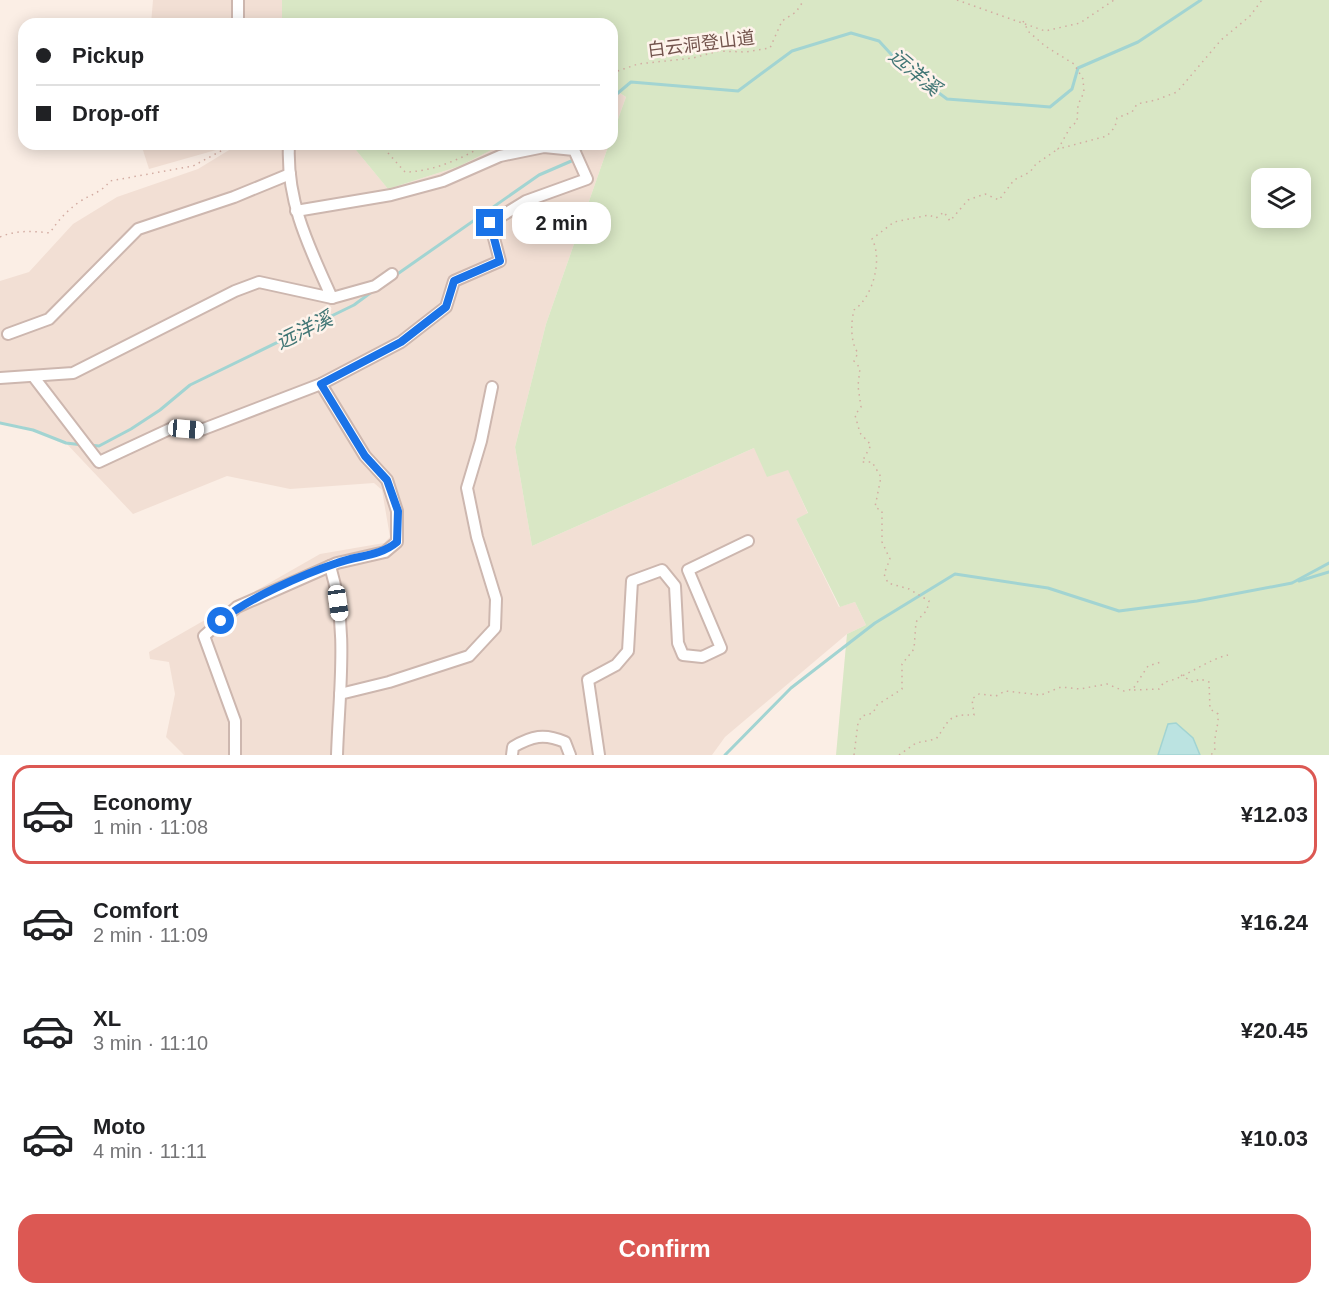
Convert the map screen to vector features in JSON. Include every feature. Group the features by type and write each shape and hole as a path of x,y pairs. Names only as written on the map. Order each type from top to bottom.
{"street":[{"path":"238,0 238,18"},
{"path":"289,150 290,174 298,223 332,298"},
{"path":"296,211 411,190 443,181 500,156 529,150"},
{"path":"33,376 99,462 172,428 201,430 321,384 401,342 446,307 454,281 500,261 490,223 526,201 586,179 574,150"},
{"path":"8,334 49,319 138,229 290,174"},
{"path":"0,378 74,373 235,291 259,282 332,298 375,286 392,274"},
{"path":"235,755 235,721 204,636 237,607 330,566 385,552 397,542 398,511 387,480 365,456 321,384"},
{"path":"340,694 389,682 469,656 495,628 496,599 477,537 467,488 481,441 492,387"},
{"path":"599,755 588,680 616,665 628,651 632,581 662,570 675,586 678,643 683,655 702,657 721,648 688,570 748,541"},
{"path":"330,566 336,585 343,639 337,755"},
{"path":"512,755 513,747 531,737 550,736 565,742 570,755"}],"path":[{"name":"白云洞登山道","path":"618,71 638,64 693,58 719,51 746,52 770,48 782,21 796,12 804,0"},
{"path":"957,0 1045,30 1080,23 1114,0"},
{"path":"1058,149 1107,136 1115,127 1117,118 1132,112 1137,104 1177,92 1221,40 1250,16 1262,0"},
{"path":"854,755 858,723 862,716 873,713 877,705 902,689 902,664 914,649 916,622 927,610 929,601 909,589 888,584 884,574 890,559 882,542 882,511 875,507 881,477 872,462 862,462 871,444 860,433 855,415 861,407 858,386 860,369 854,361 858,353 853,346 852,318 854,310 863,303 874,276 879,255 872,238 894,222 929,215 936,218 944,212 950,221 968,200 985,194 999,200 1014,180 1030,172 1058,149 1071,126 1077,122 1078,105 1084,92 1083,79 1074,64 1055,54 1029,32 1023,21"},
{"path":"0,237 10,233 31,231 50,233 61,217 82,200 102,191 110,181 193,166 223,150"},
{"path":"385,150 405,172 417,172 466,156 476,150"},
{"path":"899,755 916,743 936,739 944,722 954,717 974,715 972,699 979,694 996,696 1005,692 1041,694 1061,687 1080,689 1107,684 1124,692 1133,689 1148,691 1158,688 1164,682 1175,681 1181,675 1228,655"},
{"path":"1133,689 1148,666 1161,662"},
{"path":"1181,675 1193,682 1200,679 1209,682 1210,709 1218,714 1219,723 1214,740 1215,750 1211,755"}],"shaded area":[{"path":"153,0 282,0 282,18 152,18"},
{"path":"618,92 626,97 618,119"},
{"path":"143,150 216,150 149,169"},
{"path":"229,150 356,150 388,189 460,166 491,150 607,150 546,324 515,447 532,546 754,448 788,469 808,514 796,519 839,607 855,602 866,625 847,634 725,737 712,755 184,755 166,737 175,694 169,662 150,659 149,652 320,554 384,543 390,537 382,490 374,483 290,489 227,476 133,514 66,443 22,426 0,423 0,281 29,272 73,224 117,197 198,169"}],"green space":[{"path":"282,0 1329,0 1329,755 836,755 847,634 866,625 855,602 840,607 796,519 808,513 788,470 767,477 754,448 532,546 515,447 546,324 607,150 618,150 618,119 626,97 618,92 618,18 282,18"},
{"path":"356,150 491,150 460,166 388,189"}],"water":[{"path":"1176,723 1193,738 1200,755 1158,755 1168,724"}],"waterway":[{"name":"远洋溪","path":"618,93 631,82 738,91 792,51 851,33 879,41 901,65 947,99 1050,107 1072,89 1078,68 1138,42 1201,0"},
{"name":"远洋溪","path":"396,275 539,175 576,159"},
{"name":"远洋溪","path":"89,445 99,446 131,429 160,410 190,385 354,305 373,291"},
{"name":"远洋溪","path":"0,423 33,430 66,443 83,445"},
{"path":"725,755 791,688 875,623 955,574 1048,588 1119,611 1197,601 1292,583 1329,563"},
{"path":"1299,581 1329,572"}],"route":[{"path":"221,621 237,607 337,563 385,552 397,542 398,511 387,480 365,456 321,384 401,342 446,307 454,281 500,261 490,223"}]}
